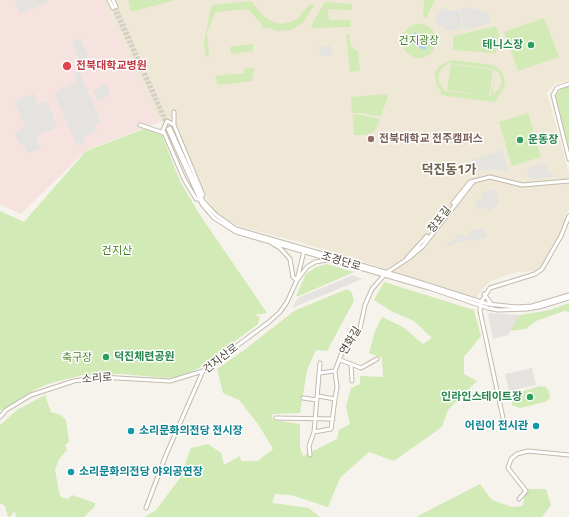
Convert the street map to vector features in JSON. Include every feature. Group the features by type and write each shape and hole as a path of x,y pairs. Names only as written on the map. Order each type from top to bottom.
{"street":[{"path":"109,0 114,8 113,0"},
{"path":"569,84 557,88 553,95 569,159"},
{"path":"174,112 174,125 198,183 201,199 196,199 184,179 164,133 163,130 167,121 174,125"},
{"path":"140,125 164,133"},
{"name":"조경단로","path":"169,128 201,199 208,211 223,225 236,232 266,241 304,249 328,258 492,305 516,307 532,306 569,295"},
{"name":"창포길","path":"385,274 407,258 422,244 467,185 490,177 522,186 569,181"},
{"name":"조경단로","path":"201,199 216,216 236,229 430,288 480,306 498,310 539,308 569,298"},
{"path":"503,418 480,306 481,302 484,294 490,288 535,274 542,269 561,236 569,216"},
{"path":"266,241 280,248 287,254 291,263 293,277 297,280 307,267 315,262 327,260 328,258"},
{"name":"건지산로","path":"146,508 163,462 203,371 276,316 287,302 297,280 304,249"},
{"name":"연화길","path":"333,419 337,387 335,371 350,341 360,328 365,305 372,289 385,274"},
{"path":"484,294 492,305"},
{"path":"340,360 361,368 377,359"},
{"path":"310,455 309,446 314,432 316,418 320,363"},
{"path":"351,364 352,381"},
{"name":"소리로","path":"0,417 6,410 31,395 74,381 100,377 170,381 203,371"},
{"path":"319,373 335,371"},
{"path":"318,396 335,399"},
{"path":"303,398 317,400"},
{"path":"276,418 333,419 332,429 314,432"},
{"path":"519,499 526,491 508,468 512,459 518,454 528,451 569,455"}],"shaded area":[{"name":"전북대학교 전주캠퍼스","path":"0,0 569,0 569,81 555,84 547,93 569,173 569,207 560,234 537,271 518,272 490,281 476,297 299,242 241,227 222,219 213,209 206,197 174,117 86,150 21,214 0,204"},
{"name":"전북대학교병원","path":"0,0 103,0 159,122 86,150 21,214 0,204"},
{"path":"14,0 47,0 48,2 20,14"},
{"path":"469,7 484,12 488,11 491,23 464,30 460,9"},
{"path":"442,8 450,11 459,10 462,29 447,31 444,27 439,26 435,20"},
{"path":"80,38 89,58 80,62 72,42"},
{"path":"330,45 332,55 320,56 319,47"},
{"path":"79,71 101,122 95,125 98,131 83,137 85,143 77,146 55,96 58,90 77,81 74,73"},
{"path":"106,84 111,95 98,101 93,90"},
{"path":"34,93 38,104 47,101 58,127 36,136 41,148 28,154 24,144 20,145 14,132 25,127 14,101"},
{"path":"502,150 508,171 493,169 475,172 471,160"},
{"path":"547,163 549,173 554,175 554,177 534,179 528,177 527,168"},
{"path":"495,189 499,203 491,211 482,207 478,209 475,201 483,198 482,193"},
{"path":"484,227 487,237 448,246 447,242 455,240 456,236 463,233 464,237 471,236 470,231"},
{"path":"353,275 362,279 292,308 298,298"},
{"path":"489,313 520,315 508,335 493,339 488,315"},
{"path":"532,368 536,385 509,391 505,374"}],"green space":[{"path":"128,0 175,0 131,12"},
{"path":"424,0 435,0 426,18 423,18"},
{"path":"251,1 263,16 280,24 291,22 299,17 309,5 315,4 303,23 291,30 276,31 270,28 262,28 261,23 248,9 215,12 207,33 209,56 206,57 204,44 211,7 213,5"},
{"path":"325,2 352,4 352,10 328,9 329,20 351,20 351,27 313,28 311,26"},
{"name":"테니스장","path":"544,18 559,57 518,71 504,32"},
{"name":"건지광장","path":"419,24 431,29 436,41 431,53 419,58 407,53 402,41 407,29"},
{"path":"496,26 499,34 496,53 453,50 453,36"},
{"path":"349,34 351,47 358,51 360,71 350,72 346,35"},
{"path":"253,44 253,51 231,54 230,47"},
{"path":"452,60 492,65 498,68 503,74 505,85 495,102 440,95 441,91 436,84 435,73 439,66","holes":["449,63 493,69 499,73 502,80 500,88 493,95 494,78 491,96 445,91 439,83 438,76 441,69"]},
{"path":"451,64 493,70 489,96 447,90"},
{"path":"254,68 252,81 218,85 215,76 244,73 244,69"},
{"path":"569,86 569,157 554,97 561,88"},
{"path":"386,94 388,96 381,116 368,115 365,113 352,113 351,97"},
{"name":"운동장","path":"528,113 541,157 512,166 499,122"},
{"path":"356,114 380,119 374,132 365,135 354,135 353,116"},
{"name":"건지산","path":"149,128 162,135 180,181 198,212 267,313 254,315 260,317 258,324 199,368 182,376 165,378 123,374 83,375 51,383 36,389 0,411 0,211 24,222 86,151"},
{"path":"327,264 354,272 296,296 306,274 316,267"},
{"path":"384,282 474,310 481,336 464,357 464,374 477,381 448,410 442,427 394,461 369,452 340,478 328,507 291,495 275,494 272,503 309,508 320,517 145,517 156,510 180,478 191,448 208,444 221,453 224,465 240,456 241,461 258,461 273,449 258,424 239,400 223,393 217,369 243,351 294,311 347,289 352,293 354,301 327,351 316,350 307,370 300,413 272,414 273,420 300,424 300,447 303,456 337,439 339,430 350,424 346,406 351,388 360,384 360,376 383,377 382,358 369,353 375,331 382,317 403,327 423,344 432,338 414,321 393,312 374,300"},
{"path":"569,303 569,312 564,311 536,321 526,329 509,331 520,315 550,310"},
{"name":"인라인스테이트장","path":"540,386 545,387 549,391 550,398 545,402 520,408 512,405 511,398 513,394"},
{"path":"45,395 51,412 61,415 66,420 69,442 65,445 67,450 59,459 55,470 59,492 61,497 68,499 72,495 95,503 95,506 84,517 16,517 15,511 10,517 8,517 5,506 0,503 0,425 17,410"},
{"path":"480,484 492,500 512,507 523,506 525,489 546,489 551,505 542,517 416,517"}],"water":[{"path":"415,32 430,40 425,50 409,42"}],"tunnel":[{"path":"116,7 170,128"},
{"path":"113,8 168,129"}],"place":[{"name":"테니스장","path":"531,45"},
{"name":"전북대학교병원","path":"67,66"},
{"name":"전북대학교 전주캠퍼스","path":"371,139"},
{"name":"운동장","path":"520,140"},
{"name":"덕진체련공원","path":"106,357"},
{"name":"인라인스테이트장","path":"530,397"},
{"name":"어린이 전시관","path":"536,426"},
{"name":"소리문화의전당 전시장","path":"131,431"},
{"name":"소리문화의전당 야외공연장","path":"71,472"}],"district":[{"name":"덕진동1가","path":"449,171"}],"park label":[{"name":"축구장","path":"77,358"}]}
